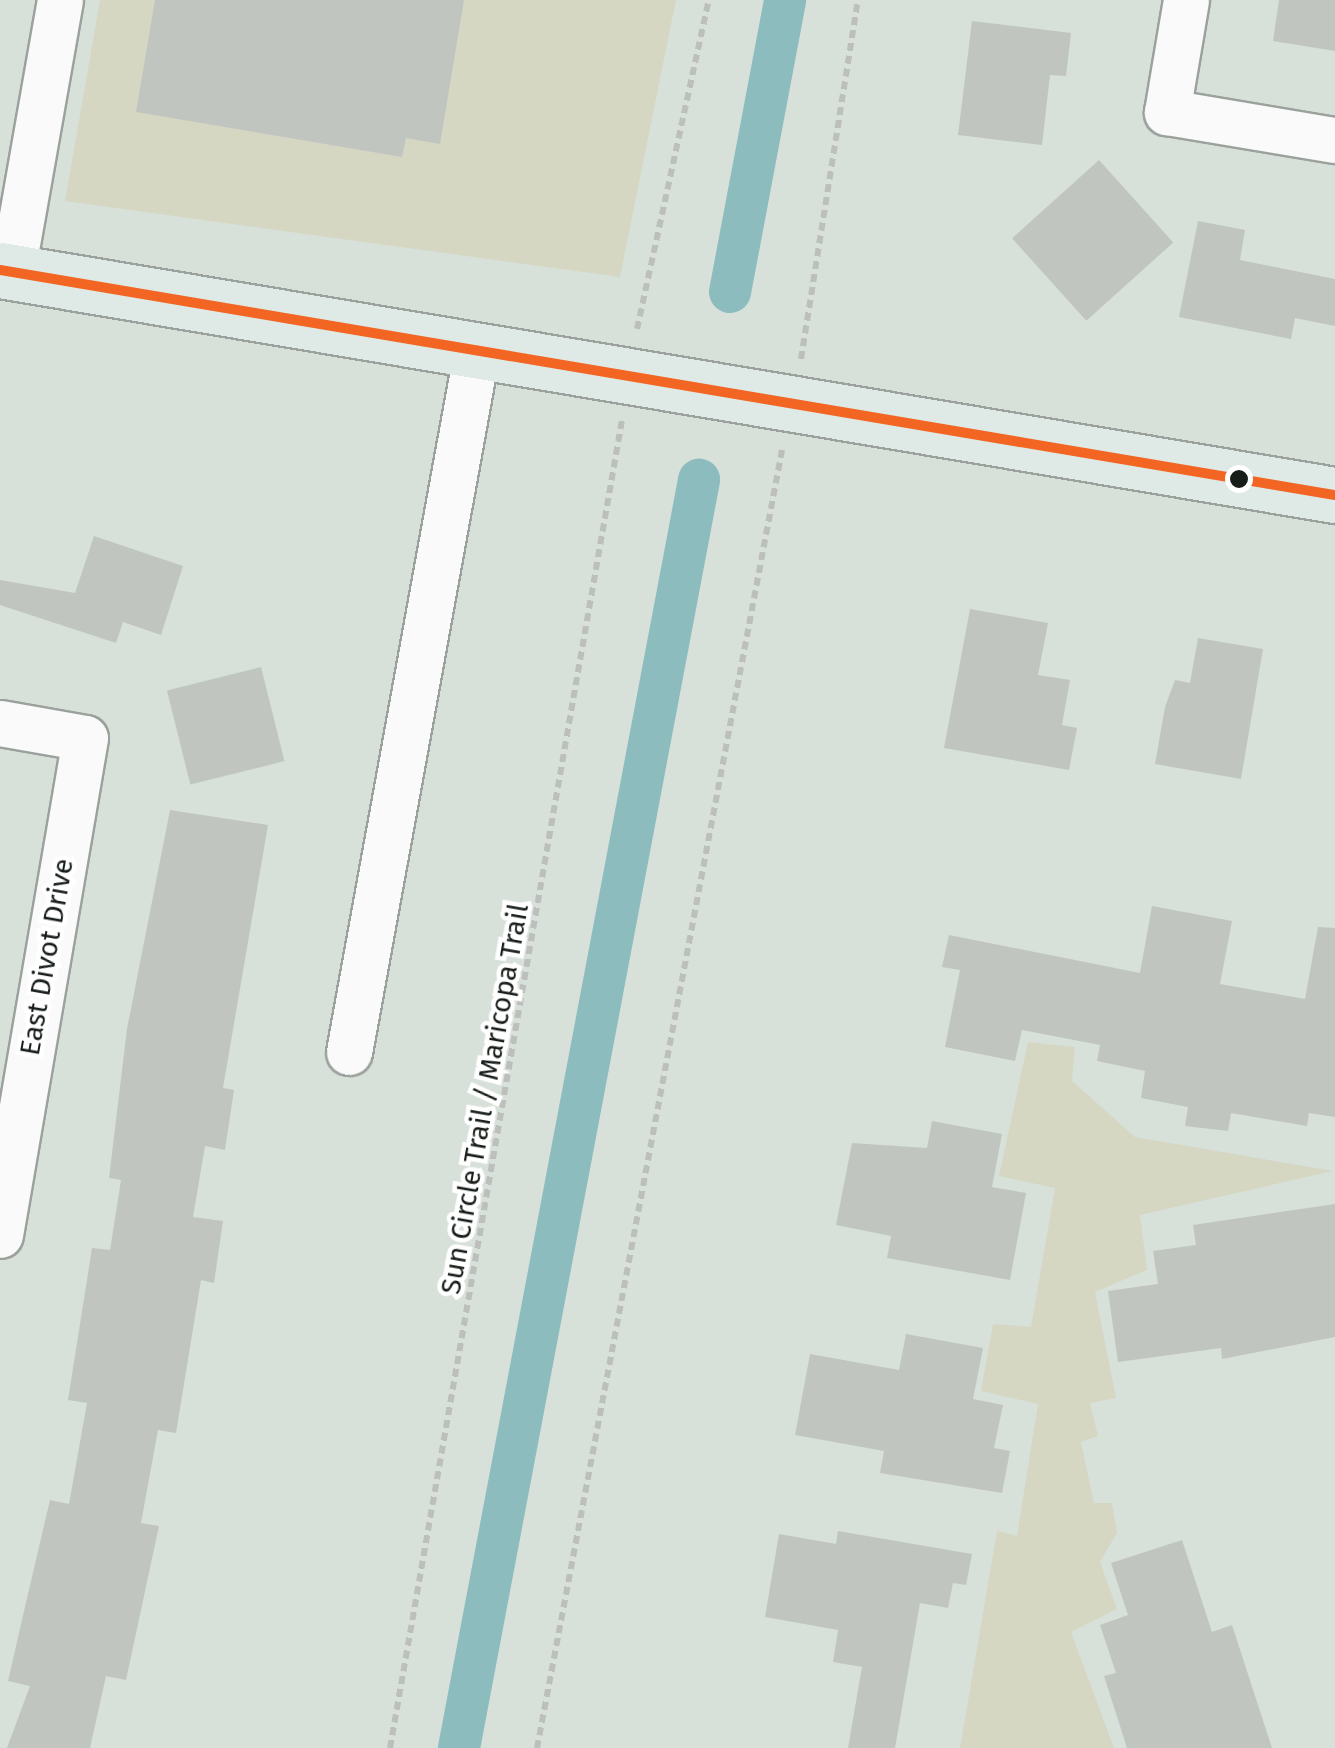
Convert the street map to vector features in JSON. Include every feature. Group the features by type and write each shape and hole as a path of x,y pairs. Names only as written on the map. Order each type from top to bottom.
{"main road":[{"path":"6,271 1335,495"}],"street":[{"path":"6,271 60,0"},
{"path":"1186,0 1167,112 1335,140"},
{"path":"348,1052 477,349"},
{"name":"East Divot Drive","path":"0,723 85,738 0,1235"}],"path":[{"path":"642,289 663,240 672,140 710,0"},
{"path":"537,1748 736,660 795,401 858,0"},
{"name":"Sun Circle Trail / Maricopa Trail","path":"390,1748 616,457"}],"green space":[{"path":"100,0 676,0 620,277 65,201"},
{"path":"1028,1042 1075,1047 1072,1081 1135,1137 1333,1171 1140,1215 1147,1270 1095,1292 1116,1398 1090,1403 1098,1436 1081,1442 1094,1503 1112,1503 1117,1533 1100,1562 1117,1609 1071,1632 1114,1748 960,1748 997,1531 1017,1536 1038,1404 981,1391 993,1324 1031,1327 1055,1188 999,1176"}],"building":[{"path":"155,0 464,0 440,144 406,138 402,157 136,112"},
{"path":"1279,0 1335,0 1335,51 1273,41"},
{"path":"972,21 1071,33 1066,76 1050,75 1042,145 958,135"},
{"path":"1099,160 1173,242 1086,321 1012,238"},
{"path":"1198,221 1245,230 1240,260 1335,279 1335,326 1295,318 1291,339 1179,317"},
{"path":"94,536 183,566 161,635 123,622 116,643 0,605 0,580 75,593"},
{"path":"970,609 1048,623 1038,675 1070,680 1062,725 1077,728 1069,770 944,748"},
{"path":"1198,638 1263,649 1241,779 1155,764 1165,707 1175,680 1190,683"},
{"path":"261,667 284,761 190,785 167,690"},
{"path":"170,810 268,825 223,1088 234,1090 225,1150 205,1146 193,1217 223,1221 214,1283 201,1280 176,1433 158,1430 141,1523 159,1526 126,1680 106,1676 90,1748 7,1748 30,1686 8,1681 24,1611 50,1500 69,1504 87,1403 68,1400 92,1248 110,1250 121,1180 109,1178 127,1029"},
{"path":"1152,906 1232,921 1220,984 1305,999 1318,927 1335,928 1335,1117 1309,1113 1307,1126 1231,1113 1228,1131 1185,1126 1188,1107 1141,1098 1145,1071 1097,1061 1100,1045 1022,1030 1015,1061 945,1047 960,970 942,967 949,935 1140,973"},
{"path":"932,1121 1002,1134 992,1187 1026,1193 1010,1280 887,1258 891,1236 836,1225 852,1143 927,1148"},
{"path":"1335,1204 1335,1337 1222,1359 1221,1348 1118,1362 1108,1291 1158,1284 1153,1251 1196,1245 1193,1225"},
{"path":"906,1334 983,1348 973,1399 1003,1405 994,1448 1010,1451 1002,1493 880,1473 884,1451 795,1435 810,1354 899,1370"},
{"path":"838,1531 972,1554 966,1585 953,1583 948,1608 920,1603 895,1748 848,1748 862,1667 833,1662 838,1630 765,1617 779,1534 836,1544"},
{"path":"1182,1540 1212,1632 1232,1625 1272,1748 1127,1748 1104,1676 1116,1673 1100,1625 1128,1615 1111,1563"}],"waterway":[{"path":"730,292 785,0"},
{"path":"459,1748 699,480"}],"transit line":[{"path":"0,270 1335,495"}]}
